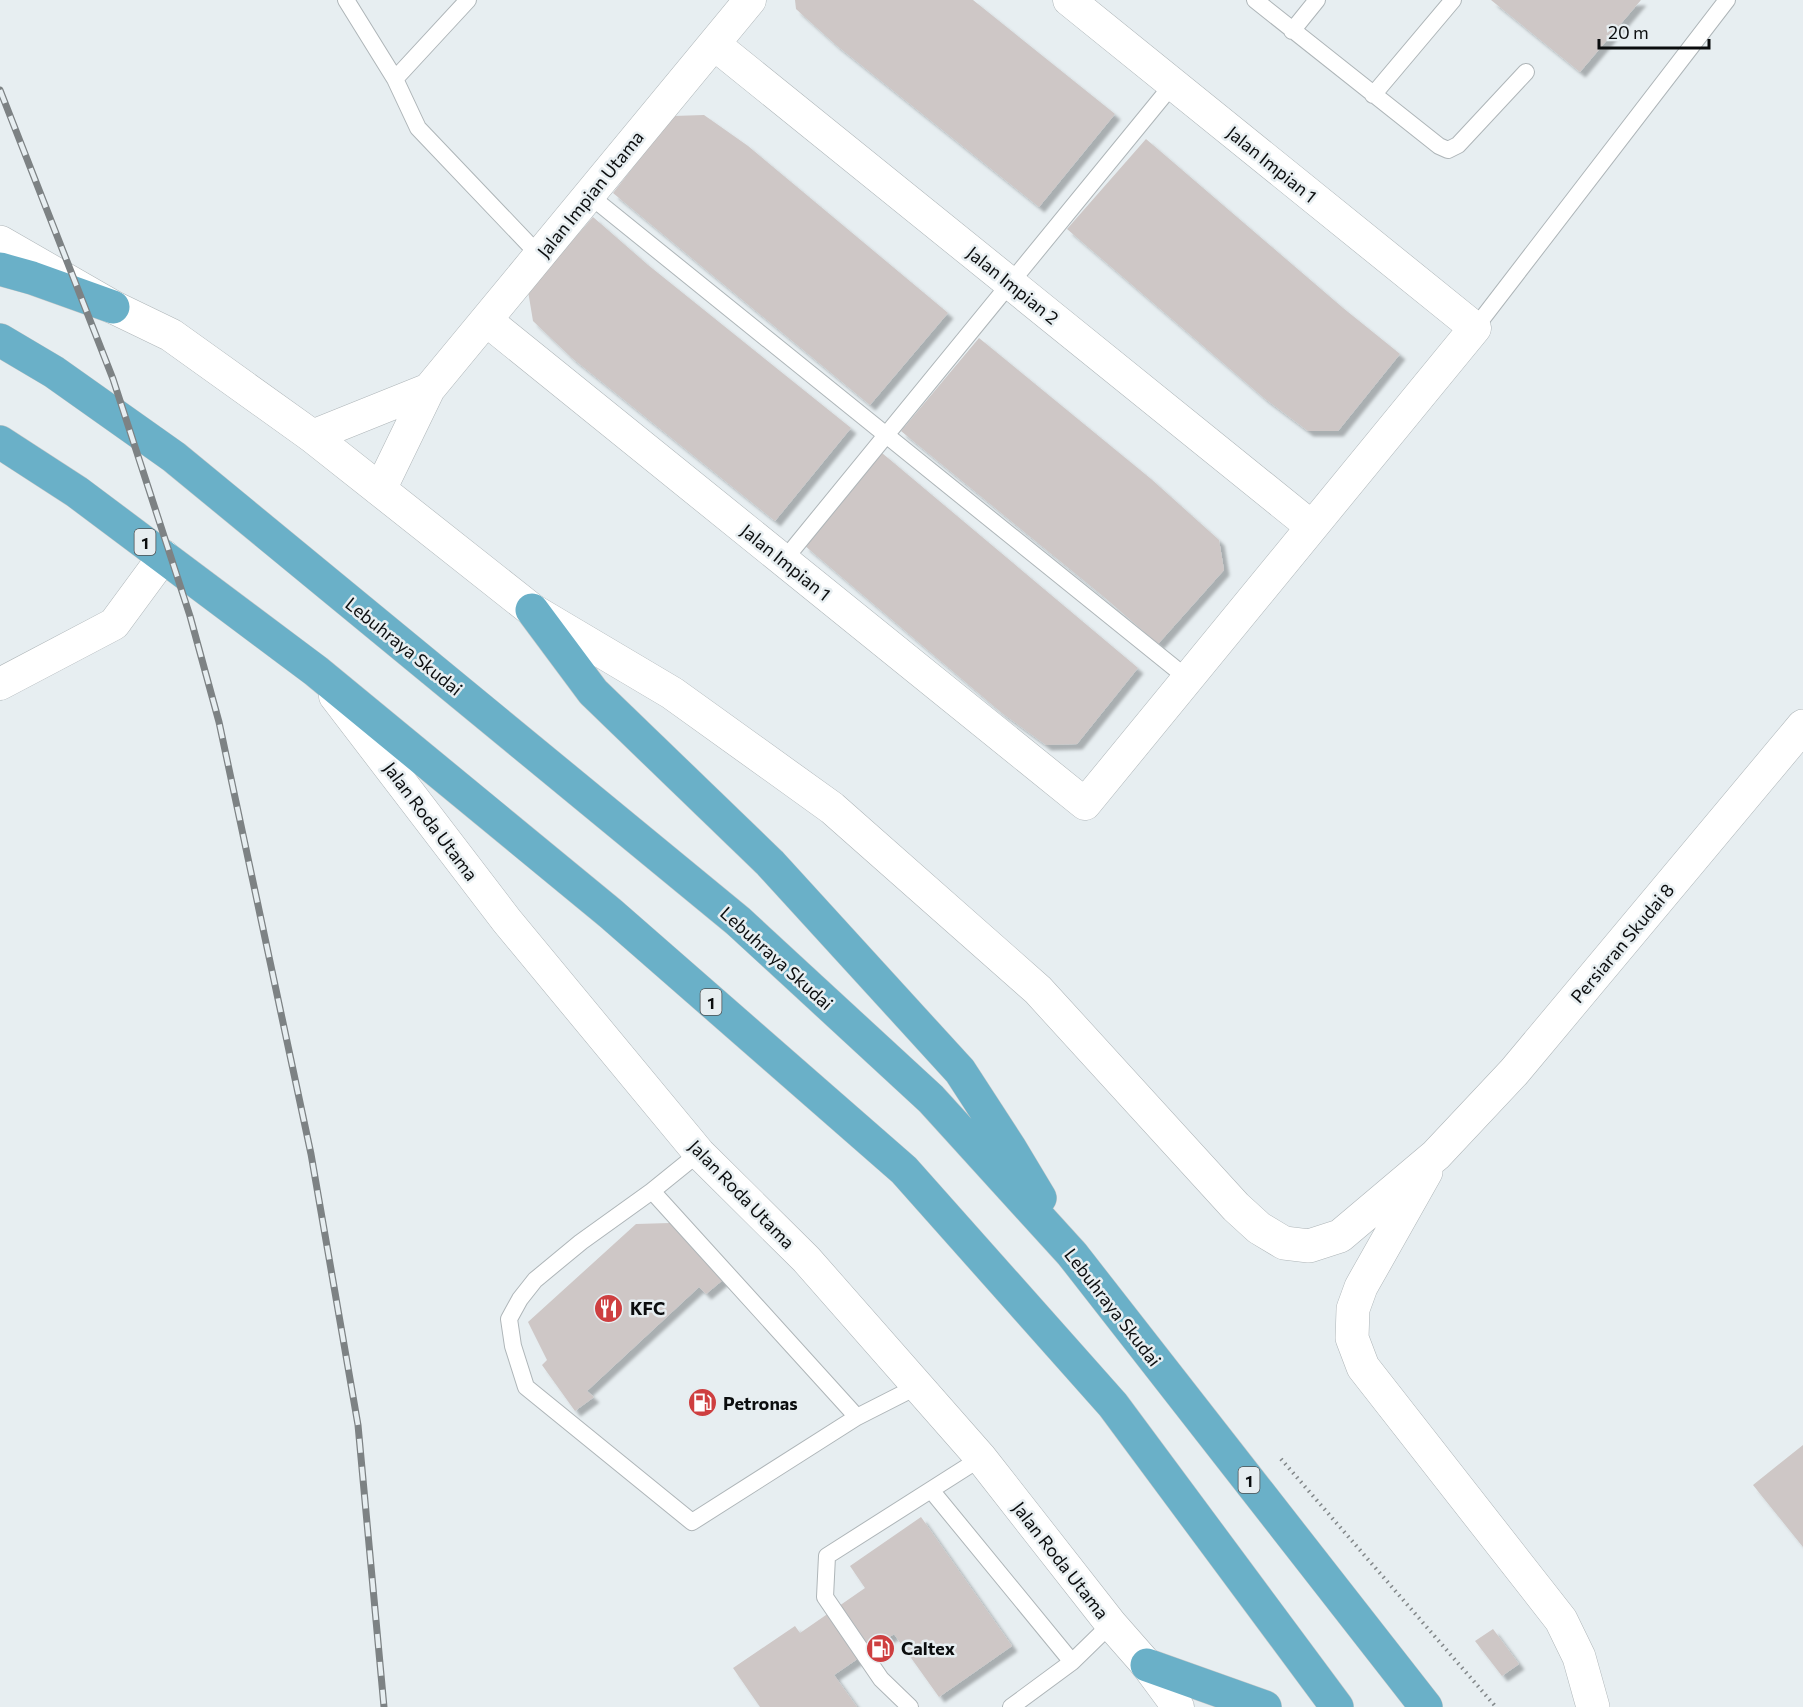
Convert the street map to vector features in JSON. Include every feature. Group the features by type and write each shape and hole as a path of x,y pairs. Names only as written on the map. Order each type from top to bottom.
{"highway":[{"path":"3,252 32,278 113,307"},
{"name":"Lebuhraya Skudai","path":"0,340 54,372 174,457 738,921 931,1099 1072,1254 1426,1707"},
{"name":"1","path":"0,442 77,492 164,555 316,671 610,913 904,1170 1113,1405 1336,1707"},
{"path":"532,610 593,692 770,863 960,1071 1010,1148 1072,1254"},
{"path":"1147,1665 1265,1707"}],"street":[{"name":"Jalan Impian Utama","path":"380,490 429,389 750,0"},
{"name":"Jalan Impian 1","path":"1069,0 1475,328"},
{"name":"Jalan Impian 2","path":"714,44 1312,527"},
{"path":"113,307 171,335 312,436 532,610 672,693 832,808 1038,990 1236,1207 1259,1227 1284,1243 1309,1246 1340,1236 1436,1155"},
{"name":"Jalan Impian 1","path":"486,320 1085,804 1187,678"},
{"path":"1187,678 1475,328"},
{"name":"Jalan Impian Utama","path":"312,436 429,389"},
{"path":"0,684 114,624 164,555"},
{"name":"Jalan Roda Utama","path":"316,671 507,921 699,1153 806,1259 981,1458 1111,1624 1147,1665 1170,1704"},
{"name":"Persiaran Skudai 8","path":"1436,1155 1514,1072 1803,726"},
{"path":"1436,1155 1361,1287 1353,1309 1352,1338 1363,1367 1560,1620 1579,1657 1593,1707"}],"lane":[{"path":"346,0 395,79 418,128 539,255"},
{"path":"395,79 468,0"},
{"path":"1255,0 1373,95 1439,146 1448,150 1458,145 1526,72"},
{"path":"1292,31 1317,0"},
{"path":"1373,95 1453,0"},
{"path":"1475,328 1727,0"},
{"path":"784,560 1173,84"},
{"path":"589,195 1187,678"},
{"path":"699,1153 652,1191 581,1242 535,1280 520,1299 509,1319 513,1346 526,1387 692,1522 857,1417 918,1386"},
{"path":"652,1191 857,1417"},
{"path":"910,1707 880,1678 825,1597 827,1556 981,1458"},
{"path":"931,1490 1072,1662"},
{"path":"1011,1707 1072,1662 1111,1624"}],"building":[{"path":"795,0 973,0 1115,114 1039,207 836,45 796,9"},
{"path":"1491,0 1641,0 1580,72"},
{"path":"704,115 748,146 948,313 870,405 613,193 673,116"},
{"path":"1146,139 1400,354 1338,431 1308,431 1264,398 1067,229"},
{"path":"593,217 648,265 851,428 775,521 572,358 533,321 528,291"},
{"path":"979,338 1151,479 1219,540 1224,570 1158,644 1103,596 901,431"},
{"path":"882,453 1138,668 1077,744 1046,745 1002,713 804,545"},
{"name":"KFC","path":"670,1223 724,1279 706,1294 699,1287 587,1391 594,1397 575,1411 542,1365 547,1360 528,1322 636,1224"},
{"path":"1803,1445 1803,1547 1753,1485"},
{"path":"921,1517 1012,1646 939,1697 894,1634 834,1675 857,1707 760,1707 733,1668 795,1626 800,1633 865,1588 850,1566"},
{"path":"1493,1629 1519,1664 1502,1676 1475,1641"}],"railway":[{"path":"0,90 113,379 190,616 219,722 311,1154 358,1425 384,1707"}],"place":[{"name":"KFC","path":"609,1308"},
{"name":"Petronas","path":"702,1403"},
{"name":"Caltex","path":"880,1648"}]}
